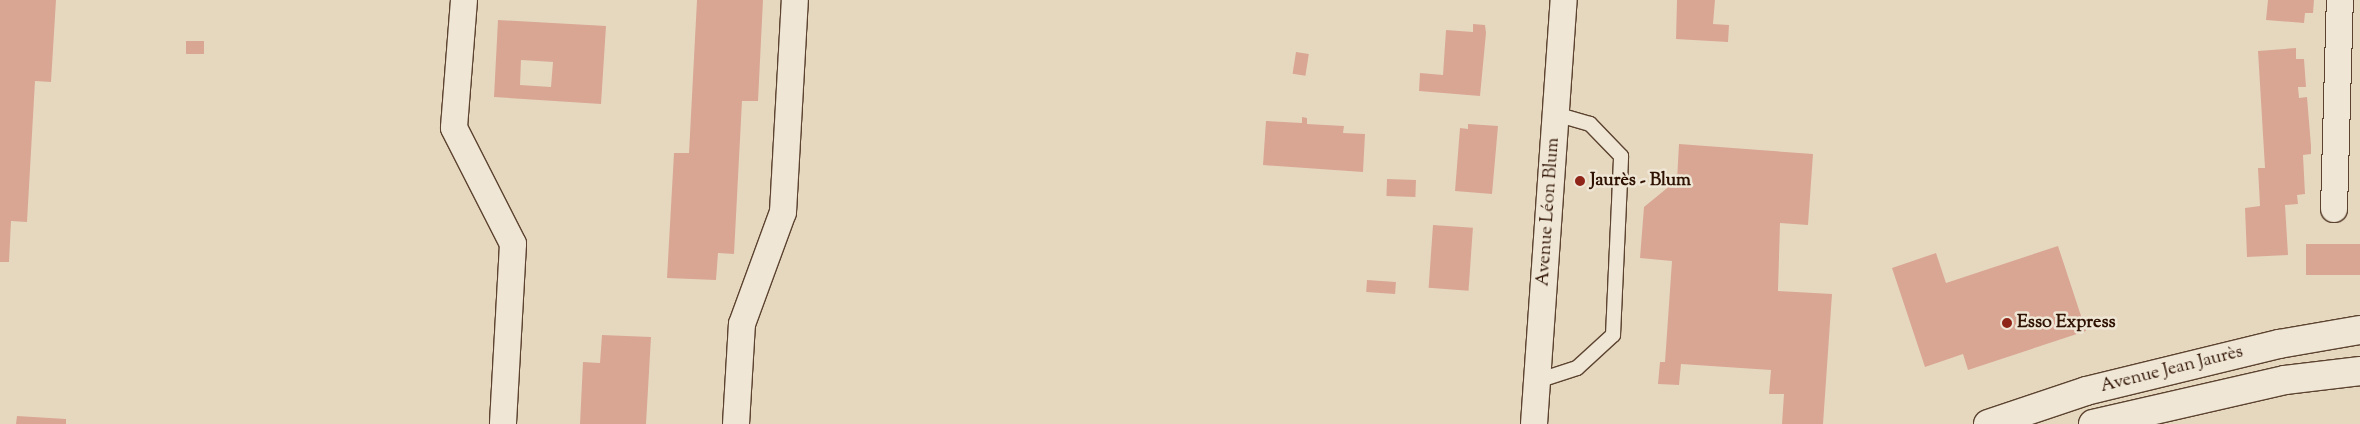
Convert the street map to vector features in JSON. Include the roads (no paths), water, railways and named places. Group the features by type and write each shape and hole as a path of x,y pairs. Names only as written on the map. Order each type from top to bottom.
{"main road":[{"name":"Avenue Jean Jaurès","path":"1988,424 2086,392 2279,344 2360,330"},
{"name":"Avenue Jean Jaurès","path":"2093,424 2285,380 2360,371"}],"street":[{"path":"464,0 454,128 513,244 503,424"},
{"path":"736,424 742,324 783,212 796,0"},
{"name":"Avenue Léon Blum","path":"1534,424 1564,0"},
{"path":"2334,209 2340,0"}],"lane":[{"path":"1537,380 1577,368 1613,335 1621,156 1590,124 1556,114"}],"place":[{"name":"Jaurès - Blum","path":"1580,181"},
{"name":"Esso Express","path":"2007,323"}]}
